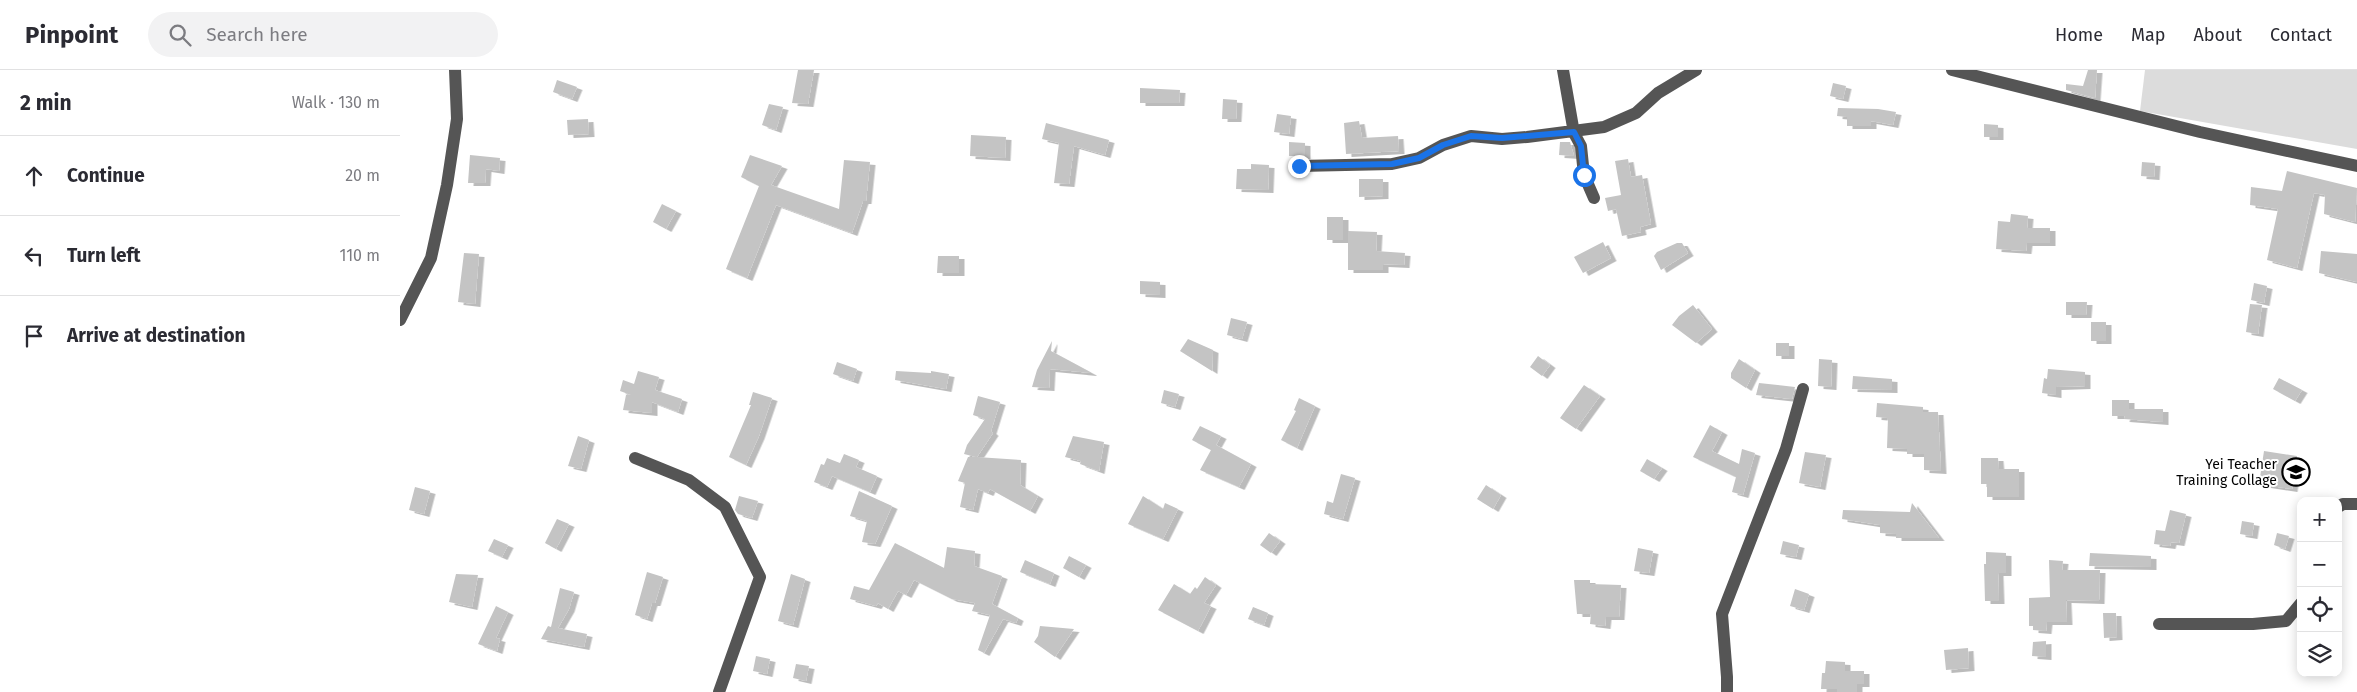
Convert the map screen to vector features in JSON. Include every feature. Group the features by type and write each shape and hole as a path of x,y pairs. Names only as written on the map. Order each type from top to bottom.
{"street":[{"path":"400,320 431,258 447,185 457,119 455,70"},
{"path":"1563,70 1574,132 1581,146 1584,175 1594,198"},
{"path":"1299,166 1392,164 1419,158 1443,145 1471,136 1502,138 1574,132 1604,127 1636,113 1658,93 1696,70"},
{"path":"1952,70 2200,132 2357,166"},
{"path":"1727,692 1722,614 1786,449 1803,389"},
{"path":"635,458 689,480 725,507 760,577 719,692"},
{"path":"2342,505 2357,504"},
{"path":"2159,624 2253,624 2286,621 2297,608"}],"shaded area":[{"path":"2145,70 2357,70 2357,149 2140,111"}],"building":[{"path":"798,70 814,70 808,104 792,103"},
{"path":"2088,70 2097,70 2095,98 2066,90 2066,84 2083,86"},
{"path":"557,80 577,87 572,99 553,92"},
{"path":"1833,83 1846,86 1843,99 1830,96"},
{"path":"1140,88 1180,90 1179,103 1140,103"},
{"path":"1223,99 1237,100 1236,119 1222,119"},
{"path":"769,104 783,107 776,130 762,125"},
{"path":"1838,108 1878,109 1896,112 1893,125 1871,121 1871,126 1847,126 1847,117 1837,116"},
{"path":"1277,114 1291,116 1289,134 1274,132"},
{"path":"588,119 589,134 568,135 567,120"},
{"path":"1359,121 1362,138 1398,136 1399,151 1346,154 1344,123"},
{"path":"1046,123 1109,140 1105,155 1074,146 1069,184 1054,183 1059,143 1042,139"},
{"path":"1984,124 1998,125 1998,137 1984,137"},
{"path":"971,135 1006,137 1005,158 970,156"},
{"path":"1289,142 1305,143 1305,156 1289,156"},
{"path":"1560,142 1570,142 1574,156 1559,155"},
{"path":"470,155 500,158 499,171 486,169 485,183 468,183"},
{"path":"750,155 782,166 771,185 839,209 844,160 870,162 866,201 863,201 852,233 776,205 747,278 726,269 759,186 741,177"},
{"path":"1628,159 1631,177 1642,175 1651,224 1640,227 1641,232 1622,236 1616,209 1608,211 1605,198 1621,195 1615,161"},
{"path":"2142,162 2155,163 2154,177 2141,176"},
{"path":"1251,164 1269,165 1268,190 1236,189 1237,169 1251,169"},
{"path":"2287,171 2357,188 2355,222 2324,214 2325,195 2314,193 2297,268 2267,260 2278,209 2250,205 2251,187 2282,191"},
{"path":"1359,179 1383,179 1383,196 1359,197"},
{"path":"662,204 676,211 666,229 653,222"},
{"path":"2011,214 2028,216 2027,228 2050,228 2050,243 2027,243 2026,251 1996,249 1998,221 2010,222"},
{"path":"1327,217 1343,217 1343,240 1327,240"},
{"path":"1348,231 1377,232 1376,251 1405,253 1404,265 1383,264 1383,270 1348,270"},
{"path":"1603,242 1611,258 1583,273 1574,257"},
{"path":"1677,243 1682,243 1688,253 1661,270 1654,256 1657,252"},
{"path":"2321,251 2357,254 2357,282 2319,273"},
{"path":"464,253 479,254 475,304 458,302"},
{"path":"938,256 959,256 959,273 937,273"},
{"path":"1140,281 1160,282 1160,295 1140,294"},
{"path":"2254,283 2267,286 2264,303 2251,300"},
{"path":"2066,302 2087,302 2086,315 2066,315"},
{"path":"2250,304 2262,305 2258,334 2246,332"},
{"path":"1693,305 1712,329 1696,343 1672,325 1679,316"},
{"path":"1231,318 1247,322 1242,339 1227,335"},
{"path":"2091,322 2106,322 2106,341 2091,341"},
{"path":"1188,339 1213,350 1212,371 1180,351"},
{"path":"1052,341 1051,351 1092,373 1050,369 1049,388 1032,387 1037,370"},
{"path":"1776,343 1789,343 1789,356 1776,356"},
{"path":"1538,356 1550,365 1542,376 1530,367"},
{"path":"1739,359 1755,370 1746,388 1731,378 1731,373"},
{"path":"1819,359 1832,360 1831,387 1818,386"},
{"path":"837,362 857,369 853,381 833,374"},
{"path":"2048,369 2085,372 2085,386 2056,387 2056,395 2042,393 2044,378 2047,379"},
{"path":"638,371 659,377 655,390 682,399 678,412 652,402 652,413 623,410 626,395 631,395 620,391 623,380 634,384"},
{"path":"896,371 931,373 931,371 949,374 946,389 895,380"},
{"path":"1853,376 1892,379 1892,390 1852,389"},
{"path":"2279,378 2302,390 2295,401 2273,389"},
{"path":"1759,383 1795,387 1792,399 1756,395"},
{"path":"1584,385 1600,396 1576,429 1560,418"},
{"path":"1164,390 1179,394 1175,407 1161,403"},
{"path":"753,392 772,398 759,436 746,465 729,457 751,405 749,405"},
{"path":"978,396 1000,402 991,431 993,433 977,457 1021,460 1020,485 1038,496 1030,511 990,489 988,493 978,489 973,510 960,507 965,483 958,481 968,457 976,457 964,454 967,445 985,419 973,415"},
{"path":"1299,398 1315,406 1297,448 1281,440 1296,411 1294,410"},
{"path":"2112,400 2129,400 2129,409 2163,409 2163,422 2124,419 2125,416 2112,416"},
{"path":"1877,403 1923,407 1923,412 1938,412 1941,471 1924,470 1924,454 1907,454 1907,449 1887,448 1888,418 1876,417"},
{"path":"1710,425 1722,432 1712,451 1739,464 1742,449 1755,453 1743,495 1732,492 1736,477 1693,457"},
{"path":"1200,426 1221,436 1216,445 1251,464 1239,487 1200,470 1211,450 1192,440"},
{"path":"578,436 589,440 581,469 568,466"},
{"path":"1073,436 1104,442 1099,471 1080,464 1081,461 1065,457"},
{"path":"2264,451 2297,456 2292,489 2259,484"},
{"path":"1805,452 1826,455 1820,487 1799,483"},
{"path":"844,454 859,460 856,467 877,476 870,492 832,476 827,487 814,482 821,464 824,465 827,458 840,463"},
{"path":"1981,458 1998,458 1999,469 2019,469 2019,497 1987,497 1987,484 1981,484"},
{"path":"1647,459 1662,468 1654,479 1640,471"},
{"path":"1341,474 1355,478 1343,519 1324,514 1327,501 1333,503"},
{"path":"1486,485 1501,495 1493,509 1477,499"},
{"path":"415,487 430,491 424,514 409,510"},
{"path":"859,491 892,506 875,544 862,542 867,521 850,516"},
{"path":"739,496 758,501 752,518 738,514 735,510"},
{"path":"1143,496 1163,509 1165,503 1178,509 1163,539 1128,524"},
{"path":"1912,503 1939,538 1896,538 1896,534 1880,533 1880,525 1842,519 1843,510 1910,512"},
{"path":"2170,510 2186,514 2179,543 2171,542 2170,546 2154,544 2156,530 2165,531"},
{"path":"557,519 569,524 556,549 545,543"},
{"path":"2242,521 2254,523 2252,536 2240,534"},
{"path":"1269,533 1280,541 1271,553 1260,545"},
{"path":"2277,533 2289,536 2285,549 2274,545"},
{"path":"494,539 508,545 502,557 488,551"},
{"path":"1783,541 1799,545 1796,557 1780,554"},
{"path":"895,543 944,568 947,547 975,551 974,566 1002,576 992,604 1018,618 1016,623 1003,619 984,653 978,650 990,615 972,611 975,603 952,599 914,580 906,595 898,591 888,609 878,603 876,606 850,599 854,586 869,590"},
{"path":"1638,548 1653,551 1649,573 1634,571"},
{"path":"1986,552 2006,553 2006,573 1998,573 1999,601 1985,601 1984,564 1986,564"},
{"path":"2090,553 2151,556 2151,567 2089,566"},
{"path":"1069,556 1086,565 1079,577 1063,568"},
{"path":"1025,560 1054,573 1050,584 1020,572"},
{"path":"2049,560 2063,561 2062,570 2100,570 2099,601 2066,600 2067,622 2047,622 2046,631 2033,630 2033,626 2029,626 2029,598 2050,597"},
{"path":"647,572 663,577 655,603 652,603 647,619 635,615"},
{"path":"456,574 478,575 472,607 449,602"},
{"path":"791,574 805,579 793,625 778,621"},
{"path":"1205,577 1216,585 1204,603 1211,606 1198,631 1158,610 1174,584 1190,594 1195,587 1197,589"},
{"path":"1574,580 1590,580 1590,584 1621,585 1619,617 1606,617 1605,626 1590,624 1591,614 1577,614"},
{"path":"560,588 574,592 569,609 558,628 587,634 584,647 541,639 548,626 551,627"},
{"path":"1795,589 1809,594 1804,610 1790,606"},
{"path":"496,606 508,612 496,638 500,639 497,651 478,644"},
{"path":"1253,607 1268,613 1264,625 1248,619"},
{"path":"2103,613 2116,613 2117,637 2104,638"},
{"path":"1040,626 1074,629 1055,657 1034,642 1038,636"},
{"path":"2046,641 2046,657 2032,656 2033,642"},
{"path":"1968,648 1969,668 1946,670 1944,650"},
{"path":"756,656 770,659 767,674 753,671"},
{"path":"1826,661 1845,662 1845,671 1864,671 1864,684 1857,684 1857,692 1837,692 1837,689 1821,689 1822,673 1825,673"},
{"path":"796,664 809,666 806,681 793,678"}],"place":[{"name":"Yei Teacher Training Collage","path":"2296,472"}],"route":[{"path":"1299,166 1392,164 1419,158 1443,145 1471,136 1502,138 1574,132 1581,146 1584,175"}]}
